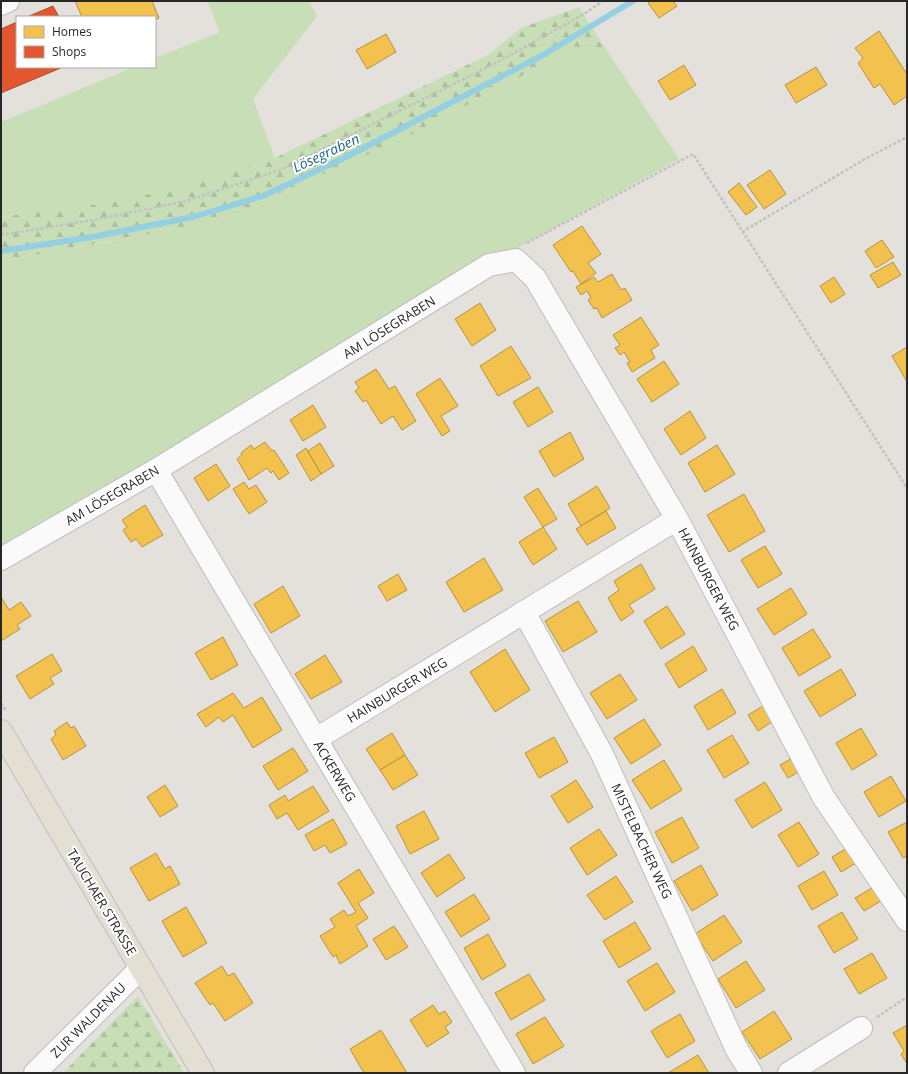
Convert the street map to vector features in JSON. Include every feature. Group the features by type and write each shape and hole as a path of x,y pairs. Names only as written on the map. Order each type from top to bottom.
{"main road":[{"name":"TAUCHAER STRASSE","path":"1,731 203,1073"}],"street":[{"path":"1,4 8,1"},
{"path":"516,260 535,278 676,519"},
{"name":"AM LÖSEGRABEN","path":"1,559 156,470 489,265 516,260"},
{"name":"ACKERWEG","path":"156,470 514,1073"},
{"name":"HAINBURGER WEG","path":"316,739 676,519 824,798 907,920"},
{"name":"MISTELBACHER WEG","path":"524,612 602,754 736,1048 751,1073"},
{"name":"ZUR WALDENAU","path":"35,1073 141,968"},
{"path":"789,1073 862,1028"}],"path":[{"path":"1,235 99,219 186,201 280,170 496,64 584,14 603,1"},
{"path":"742,232 865,159 907,137"},
{"path":"516,260 526,243 693,154 907,488"},
{"path":"862,1028 907,998"}],"green space":[{"path":"207,1 309,1 317,16 253,99 275,158 181,188 92,205 1,217 1,122 132,68 156,68 156,58 220,32"},
{"path":"579,7 605,48 576,47 403,139 243,210 202,223 161,232 1,261 1,217 92,205 181,188 275,158 490,54 521,28"},
{"path":"576,47 605,48 679,159 501,257 328,364 97,490 1,545 1,261 202,223 403,139"},
{"path":"138,996 184,1073 63,1073"}],"building: Homes":[{"path":"75,1 152,1 159,18 156,20 156,16 82,16"},
{"path":"651,1 673,1 677,6 659,18 648,3"},
{"path":"879,31 907,74 907,96 894,105 880,84 874,88 858,63 863,58 855,48"},
{"path":"386,34 396,52 367,69 356,50"},
{"path":"684,65 696,85 670,100 658,81"},
{"path":"816,67 827,85 796,103 785,85"},
{"path":"770,170 786,194 764,209 747,185"},
{"path":"739,183 757,207 746,215 728,192"},
{"path":"582,226 601,254 588,263 596,273 581,284 553,245"},
{"path":"882,240 894,257 876,268 865,251"},
{"path":"893,262 901,275 878,288 870,275"},
{"path":"612,274 621,290 625,288 632,300 602,318 597,308 594,309 588,300 591,298 587,291 581,295 576,287 594,277 598,282"},
{"path":"834,277 845,294 831,303 820,286"},
{"path":"480,303 496,330 472,346 455,319"},
{"path":"641,317 659,345 651,350 655,358 632,372 627,363 630,362 624,352 620,355 615,348 620,345 613,335"},
{"path":"511,346 531,378 498,396 480,366"},
{"path":"907,347 907,382 892,356"},
{"path":"664,361 679,384 652,402 637,379"},
{"path":"376,369 389,389 395,386 416,421 402,430 393,416 381,424 366,400 363,402 355,391 359,388 355,382"},
{"path":"440,378 458,406 441,416 450,431 442,436 416,394"},
{"path":"538,387 553,412 528,427 513,402"},
{"path":"313,405 326,427 303,441 290,420"},
{"path":"690,411 706,438 681,455 664,429"},
{"path":"570,432 584,459 554,477 539,451"},
{"path":"265,442 272,451 274,450 289,473 279,480 273,471 271,473 267,468 249,480 237,459 242,455 241,453 251,445 254,449"},
{"path":"320,443 334,466 321,474 308,451"},
{"path":"717,445 735,474 705,492 688,463"},
{"path":"306,448 321,474 311,481 296,455"},
{"path":"216,464 230,486 208,501 194,478"},
{"path":"244,482 249,489 256,485 267,502 249,514 233,489"},
{"path":"597,486 610,508 581,526 568,504"},
{"path":"538,488 557,519 543,527 524,497"},
{"path":"744,494 765,531 729,552 707,515"},
{"path":"145,505 163,535 142,547 136,539 131,542 123,530 127,527 122,520"},
{"path":"606,511 616,528 587,545 576,529"},
{"path":"543,527 557,549 533,565 519,542"},
{"path":"765,546 782,574 758,588 741,560"},
{"path":"484,558 503,590 464,612 446,582"},
{"path":"641,564 655,589 629,605 634,612 621,621 608,598 619,590 614,581"},
{"path":"398,574 407,590 387,601 378,586"},
{"path":"283,586 300,616 271,633 254,604"},
{"path":"791,588 807,614 774,635 757,609"},
{"path":"1,597 9,610 21,602 31,616 17,625 20,629 1,641"},
{"path":"578,601 597,632 563,652 545,621"},
{"path":"667,606 685,634 661,649 644,621"},
{"path":"813,629 831,657 799,676 782,648"},
{"path":"223,637 238,665 211,680 195,653"},
{"path":"693,646 707,670 679,688 665,664"},
{"path":"505,649 530,690 495,712 470,672"},
{"path":"52,654 62,671 50,678 54,684 30,699 16,676"},
{"path":"325,655 342,682 311,699 295,674"},
{"path":"841,669 856,695 820,717 804,691"},
{"path":"620,674 637,700 607,719 590,693"},
{"path":"722,689 736,713 708,730 694,706"},
{"path":"233,693 244,708 262,697 282,730 253,748 233,715 223,722 219,717 206,727 197,714"},
{"path":"763,706 773,721 758,731 748,715"},
{"path":"644,719 661,745 631,764 614,738"},
{"path":"67,722 71,728 74,726 86,746 63,760 51,739 56,735 54,731"},
{"path":"861,728 877,755 852,770 836,743"},
{"path":"392,733 405,755 380,770 366,749"},
{"path":"732,735 749,763 724,778 707,750"},
{"path":"554,737 568,762 539,778 525,753"},
{"path":"293,748 308,771 278,790 263,766"},
{"path":"405,755 418,775 393,790 380,770"},
{"path":"792,758 800,771 788,778 780,765"},
{"path":"664,760 682,790 651,809 632,780"},
{"path":"891,776 906,801 879,817 864,792"},
{"path":"576,780 593,807 568,823 551,796"},
{"path":"765,782 782,810 752,828 735,800"},
{"path":"165,785 178,806 160,817 147,797"},
{"path":"313,786 329,811 298,830 287,813 277,819 269,805 285,795 288,801"},
{"path":"424,811 439,839 410,854 396,826"},
{"path":"682,817 699,848 672,863 655,832"},
{"path":"333,819 347,844 330,853 325,845 314,851 305,835"},
{"path":"799,822 819,854 798,867 778,835"},
{"path":"907,822 907,856 903,858 888,832"},
{"path":"599,829 617,855 587,875 570,848"},
{"path":"847,848 856,863 841,872 832,857"},
{"path":"156,853 165,869 170,866 180,884 149,901 130,868"},
{"path":"449,854 465,878 437,897 421,873"},
{"path":"701,865 718,895 692,911 674,881"},
{"path":"359,869 374,893 358,903 368,918 356,926 368,946 340,964 336,955 333,957 320,936 335,927 330,919 344,910 348,916 356,912 338,883"},
{"path":"824,871 838,895 812,910 798,886"},
{"path":"616,876 633,902 605,920 587,895"},
{"path":"872,888 881,901 864,911 855,898"},
{"path":"474,894 490,919 461,937 445,912"},
{"path":"186,907 207,943 183,957 162,921"},
{"path":"842,912 858,939 834,953 818,926"},
{"path":"724,915 742,942 713,961 695,934"},
{"path":"635,922 651,949 619,968 603,941"},
{"path":"394,926 408,947 386,960 373,939"},
{"path":"488,934 506,966 482,980 464,948"},
{"path":"872,953 887,978 859,994 844,969"},
{"path":"746,961 765,990 736,1008 718,979"},
{"path":"657,963 675,992 645,1011 627,981"},
{"path":"222,966 228,976 234,973 253,1003 225,1021 213,1003 210,1005 195,983"},
{"path":"529,974 545,1000 511,1020 495,993"},
{"path":"433,1005 439,1014 445,1011 452,1022 445,1027 449,1033 427,1047 410,1020"},
{"path":"774,1011 792,1039 760,1059 742,1032"},
{"path":"680,1014 695,1041 667,1058 651,1031"},
{"path":"545,1017 564,1046 533,1064 516,1034"},
{"path":"907,1025 907,1064 901,1054 904,1051 893,1033"},
{"path":"381,1030 407,1073 364,1073 350,1049"},
{"path":"698,1055 709,1073 668,1073"}],"building: Shops":[{"path":"53,6 58,16 29,16"},
{"path":"16,22 16,68 61,68 1,93 1,29"}],"waterway":[{"name":"Lösegraben","path":"1,251 92,237 193,217 263,196 348,156 543,55 633,1"}]}
